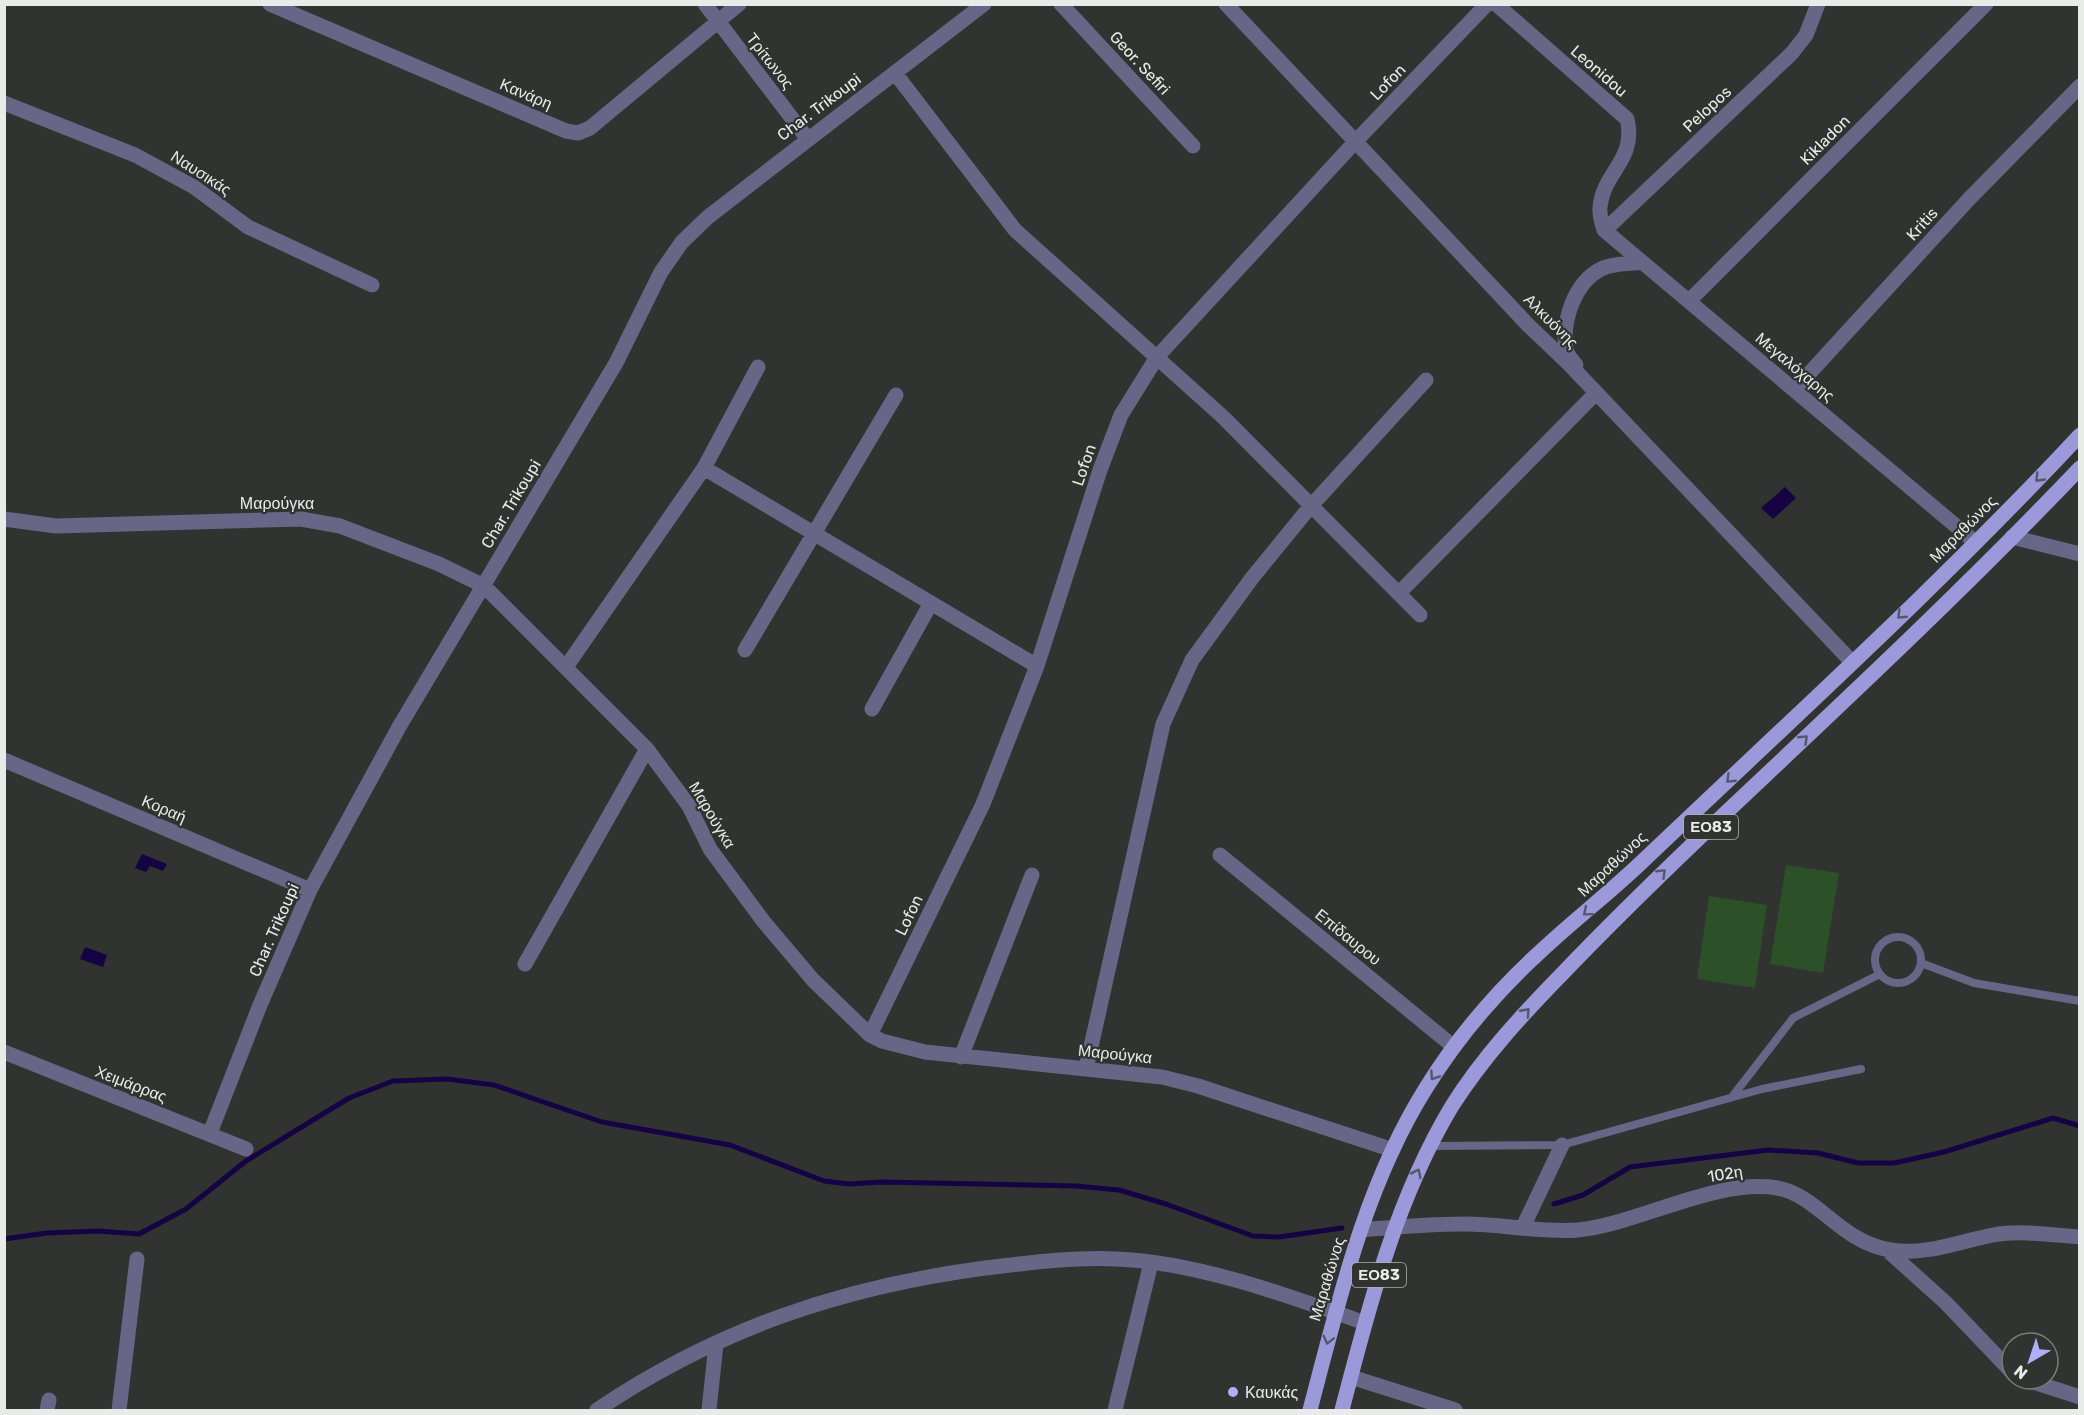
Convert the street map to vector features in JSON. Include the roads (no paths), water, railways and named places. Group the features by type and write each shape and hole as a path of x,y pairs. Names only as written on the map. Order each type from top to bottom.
{"main road":[{"name":"Μαραθώνος","path":"1310,1410 1335,1312 1361,1230 1393,1150 1425,1090 1454,1047 1506,986 1540,952 1611,892 1852,662 1976,542 2079,435"},
{"name":"ΕΟ83","path":"1342,1410 1365,1323 1395,1227 1415,1177 1431,1146 1452,1107 1479,1066 1530,1007 1626,908 2012,537 2079,468"}],"street":[{"name":"Κανάρη","path":"270,4 566,131 578,133 590,128 739,4"},
{"name":"Τρίτωνος","path":"705,4 807,138"},
{"name":"Char. Trikoupi","path":"210,1133 260,1005 310,891 399,727 616,363 661,272 682,242 708,217 807,138 984,4"},
{"name":"Geor. Sefiri","path":"1061,4 1192,147"},
{"name":"Αλκυόνης","path":"1226,4 1354,143 1852,662"},
{"name":"Lofon","path":"870,1035 983,804 1037,666 1100,470 1121,416 1157,357 1354,143 1487,4"},
{"name":"Leonidou","path":"1496,4 1627,119 1631,135 1628,149 1600,206 1603,223"},
{"name":"Pelopos","path":"1603,223 1792,53 1806,35 1818,4"},
{"name":"Kikladon","path":"1689,302 1986,4"},
{"path":"895,73 1015,230 1222,417 1420,615"},
{"name":"Kritis","path":"1794,390 1969,199 2079,86"},
{"name":"Ναυσικάς","path":"4,103 135,155 194,187 248,227 372,285"},
{"name":"Μεγαλόχαρης","path":"1603,223 1642,262 1976,542"},
{"path":"1399,593 1596,393 1566,351 1567,318 1581,287 1594,273 1605,267 1642,262"},
{"path":"566,667 704,468 758,367"},
{"path":"1086,1069 1163,724 1192,660 1252,578 1310,507 1426,380"},
{"path":"745,650 816,535 896,395"},
{"path":"704,468 1037,666"},
{"name":"Μαρούγκα","path":"4,519 56,526 301,519 322,521 439,564 484,586 647,749 688,806 710,849 764,922 813,980 870,1035 882,1041 925,1052 1143,1074 1198,1086 1393,1150"},
{"path":"2012,537 2079,554"},
{"path":"872,709 931,603"},
{"path":"525,964 647,749"},
{"name":"Κοραή","path":"4,760 310,891"},
{"name":"Επίδαυρου","path":"1220,855 1454,1047"},
{"path":"961,1057 1032,875"},
{"name":"Χειμάρρας","path":"4,1052 39,1068 246,1149"},
{"path":"1523,1227 1562,1145"},
{"name":"102η","path":"1361,1230 1464,1224 1579,1230 1708,1195 1749,1188 1778,1188 1808,1202 1845,1232 1871,1246 1886,1250 1918,1251 1997,1234 2079,1237"},
{"path":"1886,1250 1946,1303 2000,1359"},
{"path":"119,1410 137,1259"},
{"path":"597,1410 657,1372 780,1315 897,1281 1028,1263 1115,1259 1151,1263 1264,1288 1365,1323"},
{"path":"1115,1410 1151,1263"},
{"path":"709,1410 716,1344"},
{"path":"1351,1377 1455,1410"},
{"path":"2059,1391 2079,1398"}],"lane":[{"path":"1893,938 1907,939 1914,943 1921,956 1921,963 1915,977 1908,981 1893,982 1880,974 1877,968 1877,953 1886,941 1893,938"},
{"path":"1921,963 1974,983 2079,1001"},
{"path":"1732,1098 1793,1018 1880,974"},
{"path":"1431,1146 1562,1145 1732,1098 1861,1069"}],"waterway":[{"path":"4,1239 47,1233 98,1231 139,1234 186,1209 246,1161 349,1098 393,1081 447,1079 494,1085 602,1122 730,1145 824,1181 849,1184 882,1182 1076,1186 1119,1190 1166,1204 1253,1236 1279,1237 1342,1228"},
{"path":"1554,1204 1583,1195 1630,1167 1768,1150 1818,1153 1858,1163 1894,1163 1944,1152 2053,1118 2080,1126"}],"place":[{"name":"Καυκάς","path":"1233,1392"}]}
